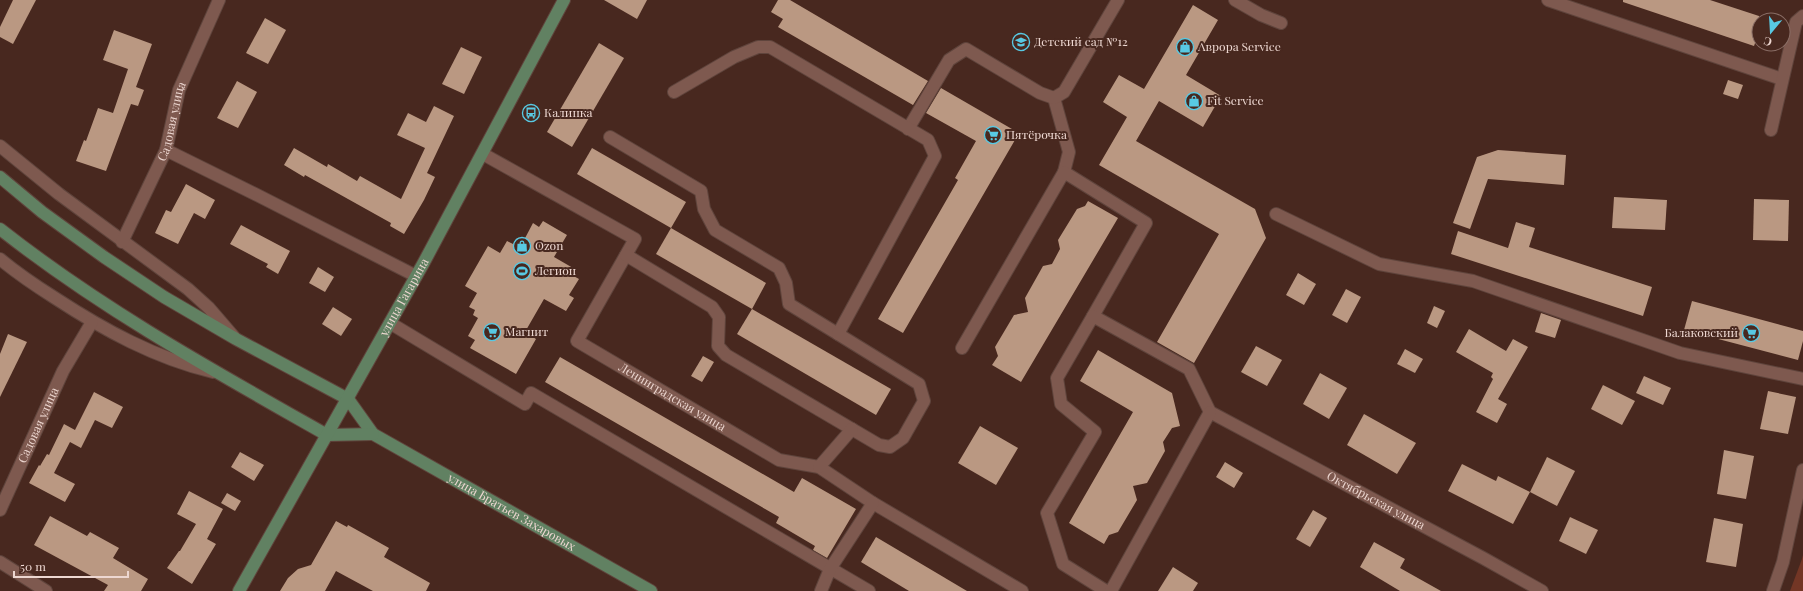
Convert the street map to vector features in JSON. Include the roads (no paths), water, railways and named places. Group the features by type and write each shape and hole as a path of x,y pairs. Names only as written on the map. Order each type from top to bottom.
{"main road":[{"name":"улица Гагарина","path":"239,591 390,324 483,154 564,0"},
{"path":"0,177 42,212 104,257 164,297 236,339 348,399"},
{"path":"0,229 44,264 119,315 216,373 327,435 373,434"},
{"name":"улица Братьев Захаровых","path":"348,399 373,434 651,591"}],"street":[{"name":"Садовая улица","path":"122,242 166,150 179,90 219,0"},
{"path":"1054,98 1064,92 1118,0"},
{"path":"1235,0 1261,15 1281,23"},
{"path":"1548,0 1782,80"},
{"path":"1771,130 1796,22 1803,16"},
{"path":"674,92 734,56 758,47 770,47 928,140 935,156 838,334"},
{"path":"908,129 949,60 966,49 1040,93 1054,98"},
{"path":"962,348 1064,172 1069,152 1054,98"},
{"path":"610,137 701,191 704,209 715,230 779,268 786,283 789,304 919,384 924,401 903,438 890,447 878,445 726,355 718,346 719,317 712,307 626,255"},
{"path":"0,146 59,194 122,242 188,289 209,308 236,339"},
{"path":"166,150 416,276"},
{"name":"Ленинградская улица","path":"483,154 635,240 577,340 779,460 819,467 873,503 1022,591"},
{"path":"1064,172 1146,223 1057,378 1061,404 1095,432 1047,513 1063,564 1106,591"},
{"path":"1276,214 1379,264 1473,281 1680,353 1803,379"},
{"path":"0,259 14,271 92,322 146,350 186,366 216,373"},
{"path":"1093,316 1189,369 1210,412 1111,591"},
{"name":"Садовая улица","path":"0,510 63,371 92,322"},
{"path":"390,324 525,404 531,394 869,591"},
{"name":"Октябрьская улица","path":"1210,412 1484,558 1542,591"},
{"path":"819,467 852,429"},
{"path":"1773,591 1783,562 1803,470"},
{"path":"821,591 830,569 873,503"},
{"path":"0,562 46,591"}],"place":[{"name":"Детский сад №12","path":"1021,42"},
{"name":"Аврора Service","path":"1185,47"},
{"name":"Fit Service","path":"1194,101"},
{"name":"Калинка","path":"531,113"},
{"name":"Пятёрочка","path":"993,135"},
{"name":"Ozon","path":"522,246"},
{"name":"Легион","path":"522,271"},
{"name":"Магнит","path":"492,332"},
{"name":"Балаковский","path":"1751,333"}]}
